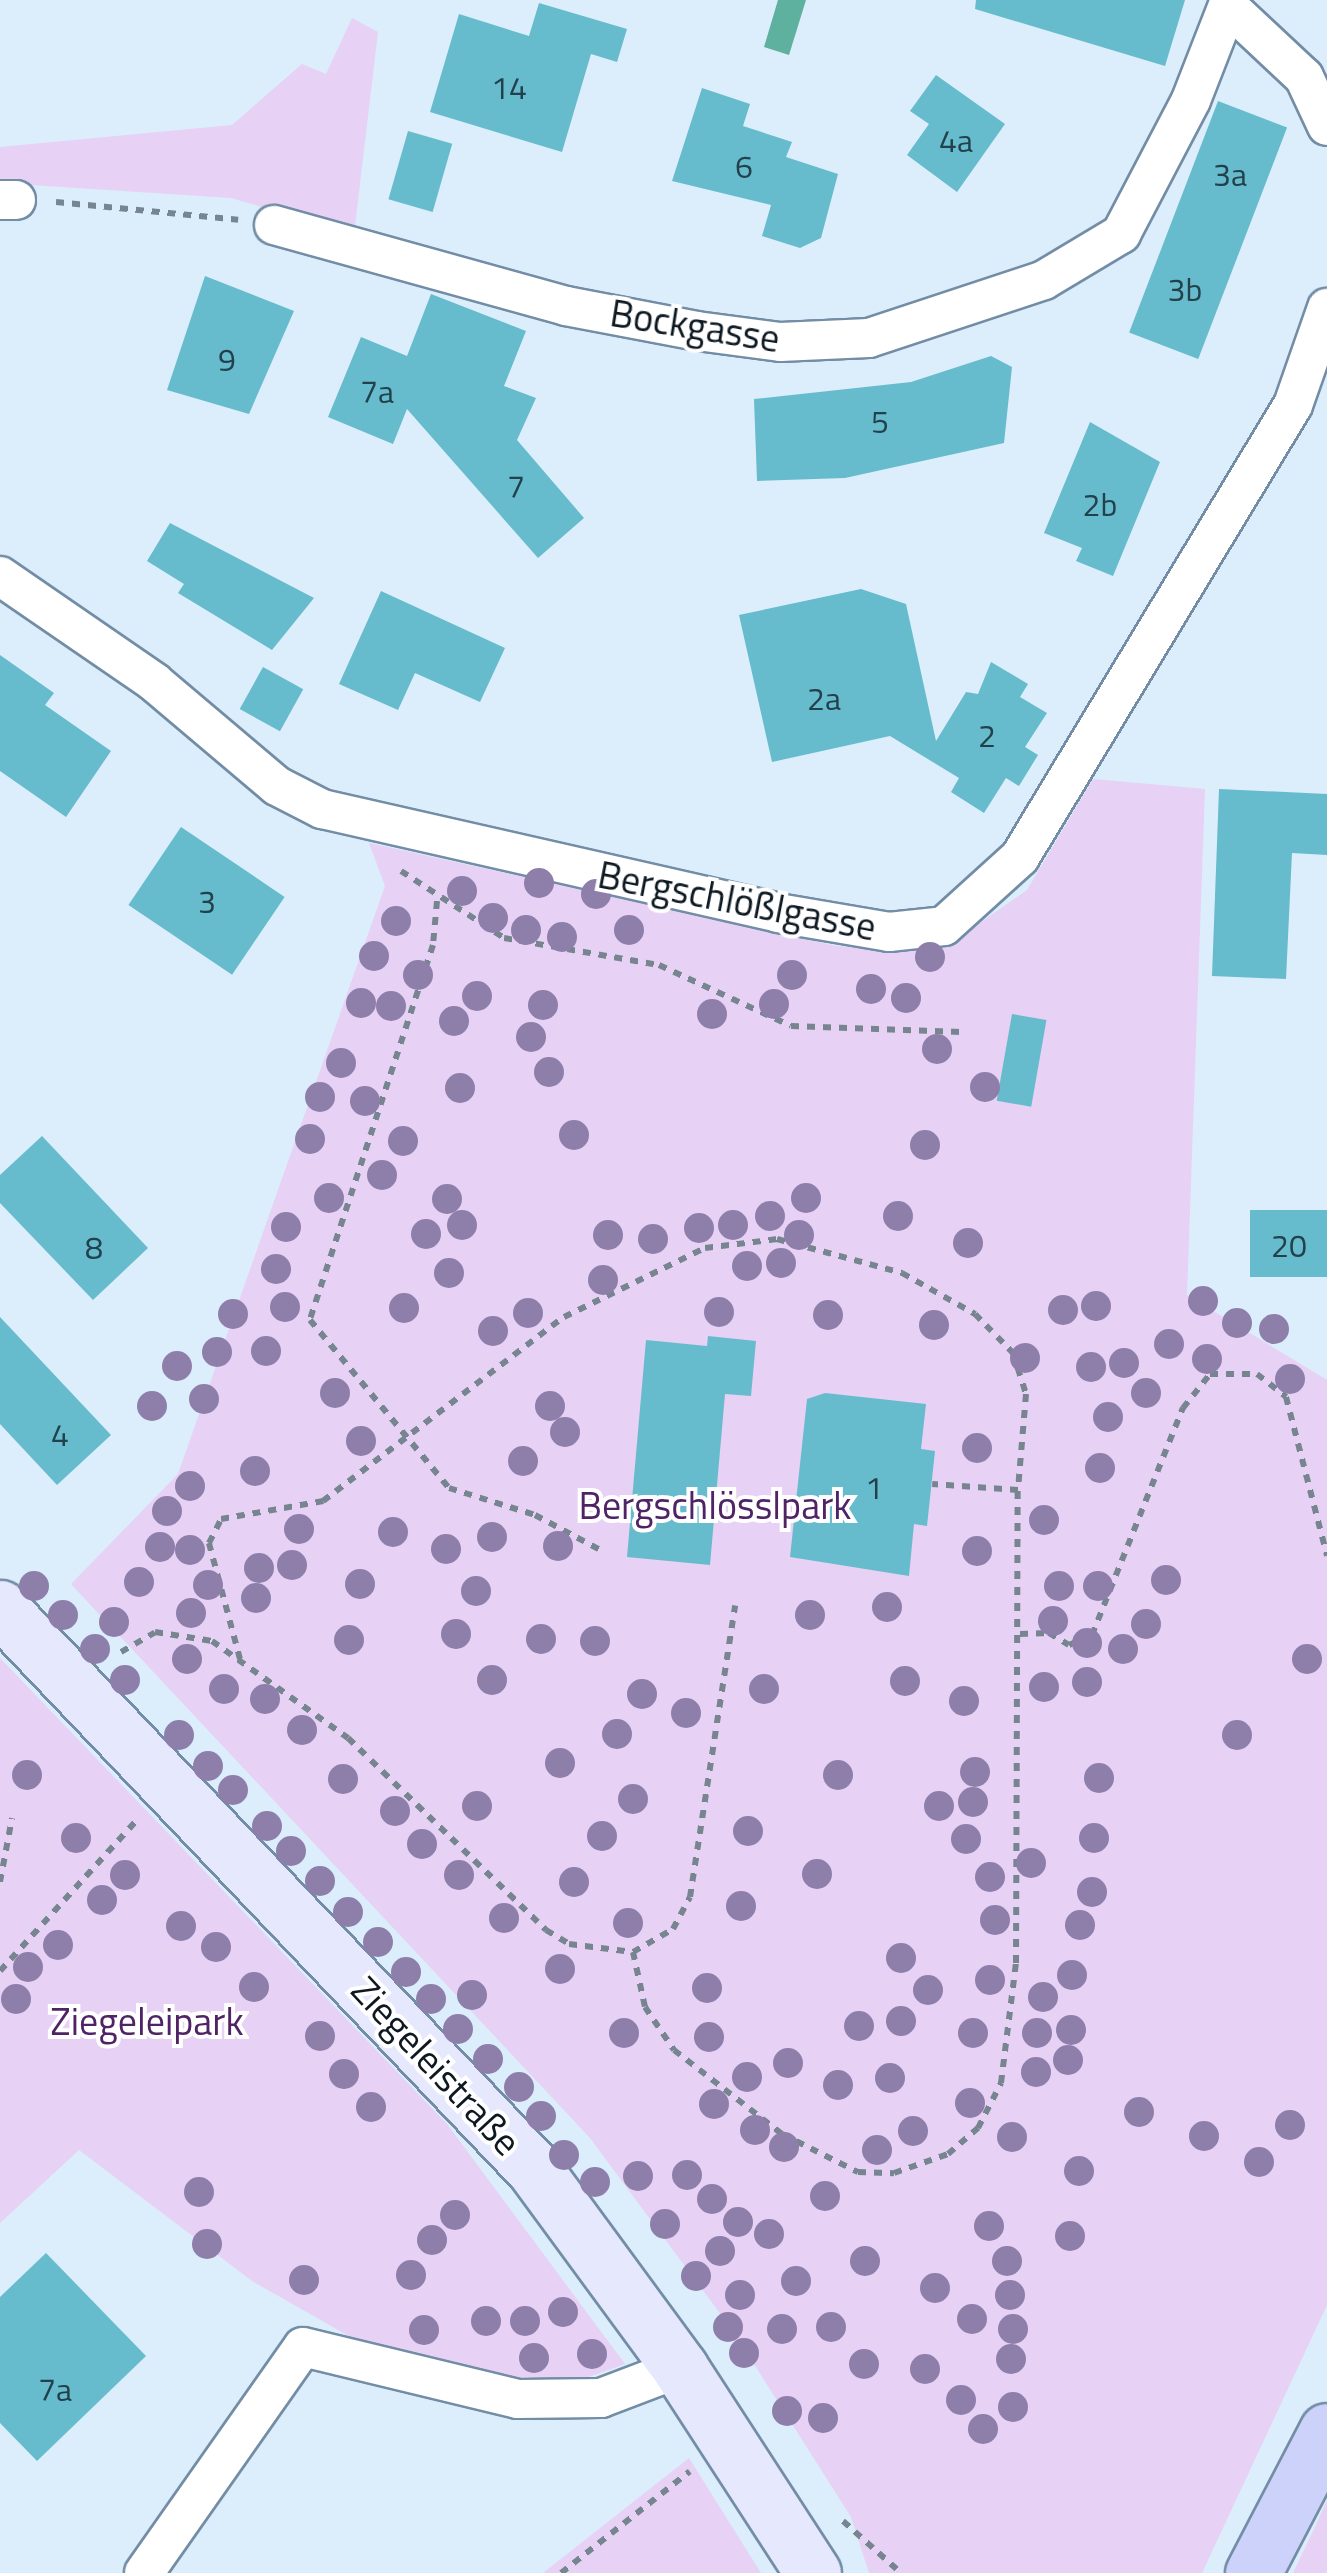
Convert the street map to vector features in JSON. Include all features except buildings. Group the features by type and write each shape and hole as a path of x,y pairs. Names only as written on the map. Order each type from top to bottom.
{"main road":[{"path":"1254,2573 1327,2431"}],"street":[{"path":"1229,3 1304,77 1327,126"},
{"name":"Bockgasse","path":"274,225 678,327 780,342 869,338 1044,280 1120,234 1191,100 1229,3"},
{"name":"Bergschlößlgasse","path":"0,576 154,682 277,786 322,809 778,913 889,932 944,926 1020,857 1293,405 1327,308"},
{"name":"Ziegeleistraße","path":"0,1608 534,2170 680,2368 813,2573"},
{"path":"144,2573 302,2348 518,2398 601,2398 680,2368"}],"path":[{"path":"8,200 274,225"},
{"path":"602,1551 535,1515 449,1488 412,1433 310,1320 433,945 437,901 504,938 659,964 791,1026 962,1032"},
{"path":"240,1659 210,1531 232,1514 322,1501 612,1289 705,1248 776,1239 927,1283 1013,1353 1026,1394 1018,1490 1022,1843 1010,2036 978,2128 948,2154 919,2169 858,2172 782,2134 674,2050 644,2007 633,1952"},
{"path":"1020,1634 1050,1634 1069,1645 1092,1636 1184,1408 1210,1374 1256,1374 1286,1398 1327,1556"},
{"path":"932,1484 1018,1490"},
{"path":"121,1652 155,1632 183,1632 240,1659 348,1738 546,1930 569,1944 633,1952 673,1930 690,1897 736,1606"},
{"path":"0,1971 151,1805"},
{"path":"0,1882 12,1818"},
{"path":"561,2573 699,2464"},
{"path":"843,2520 901,2573"}],"green space":[{"path":"352,18 378,32 354,234 231,198 0,183 0,147 232,125 302,64 326,74"},
{"name":"Bergschlösslpark","path":"1093,779 1205,789 1187,1295 1327,1380 1327,2305 1202,2573 869,2573 851,2517 733,2331 590,2138 71,1584 178,1474 385,886 369,843 837,946 941,950 1027,890"},
{"name":"Ziegeleipark","path":"0,1658 447,2124 625,2364 583,2379 516,2380 361,2343 252,2281 79,2150 0,2223"},
{"path":"689,2458 761,2573 543,2573"},
{"path":"1327,2500 1327,2573 1293,2573 1314,2529"}],"shaded area":[{"path":"778,0 806,0 789,55 764,47"}]}
